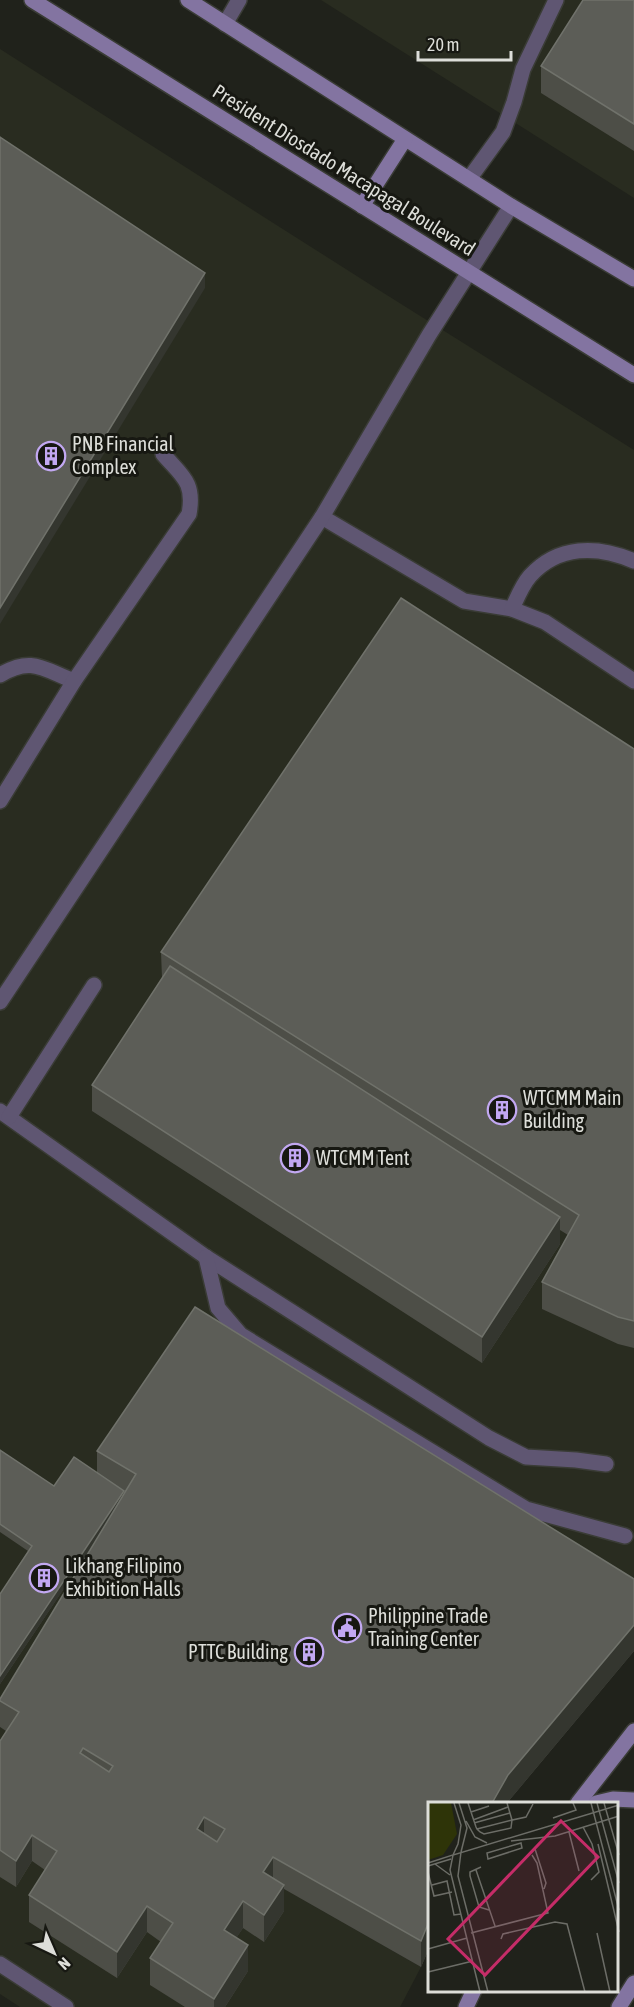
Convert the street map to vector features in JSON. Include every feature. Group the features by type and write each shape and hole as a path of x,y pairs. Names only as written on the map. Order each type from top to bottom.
{"main road":[{"name":"President Diosdado Macapagal Boulevard","path":"32,0 634,375"},
{"path":"188,0 511,206 634,279"},
{"path":"362,206 405,139"},
{"path":"579,1802 634,1731"},
{"path":"600,1802 613,1799 634,1800"},
{"path":"619,2007 634,1983"},
{"path":"466,2007 473,1992"}],"lane":[{"path":"225,24 239,0"},
{"path":"469,179 503,132 523,69 556,0"},
{"path":"0,1002 322,517 429,334 511,206"},
{"path":"0,801 74,681 189,514 192,499 188,484 163,454"},
{"path":"322,517 464,601 512,609 545,622 634,681"},
{"path":"512,609 528,578 547,560 565,552 594,550 634,561"},
{"path":"0,675 13,667 32,664 74,681"},
{"path":"94,985 5,1114 206,1257 489,1438 526,1457 606,1464"},
{"path":"206,1257 218,1308 241,1335 526,1509 625,1536"},
{"path":"0,1964 66,2007"}],"shaded area":[{"path":"321,0 634,0 634,198"},
{"path":"0,49 634,450 634,1605 98,1478 136,1500 0,1726"},
{"path":"0,1727 421,1967 400,2007 20,2007 0,1994"}],"building":[{"path":"583,0 634,0 634,124 541,66"},
{"name":"PNB Financial Complex","path":"0,137 205,273 0,608"},
{"name":"WTCMM Main Building","path":"401,598 634,749 634,1321 618,1317 542,1282 579,1215 161,952"},
{"name":"WTCMM Tent","path":"170,966 560,1217 482,1337 92,1085"},
{"name":"Philippine Trade Training Center","path":"195,1307 634,1579 634,1625 508,1775 493,1802 428,1802 428,1924 421,1941 273,1857 263,1872 284,1885 264,1915 243,1901 224,1930 248,1945 214,1999 150,1958 173,1923 147,1906 117,1952 29,1895 57,1851 32,1835 16,1861 0,1850 0,1741 19,1712 0,1699 136,1474 97,1451","holes":["83,1748 113,1766 109,1772 80,1753","204,1817 225,1829 217,1842 197,1829"]},
{"name":"Likhang Filipino Exhibition Halls","path":"0,1450 54,1486 74,1457 124,1491 0,1676 0,1594 32,1546 0,1524"}],"place":[{"name":"PNB Financial Complex","path":"51,456"},
{"name":"WTCMM Main Building","path":"502,1110"},
{"name":"WTCMM Tent","path":"295,1158"},
{"name":"Likhang Filipino Exhibition Halls","path":"44,1578"},
{"name":"Philippine Trade Training Center","path":"347,1628"},
{"name":"PTTC Building","path":"309,1652"}]}
